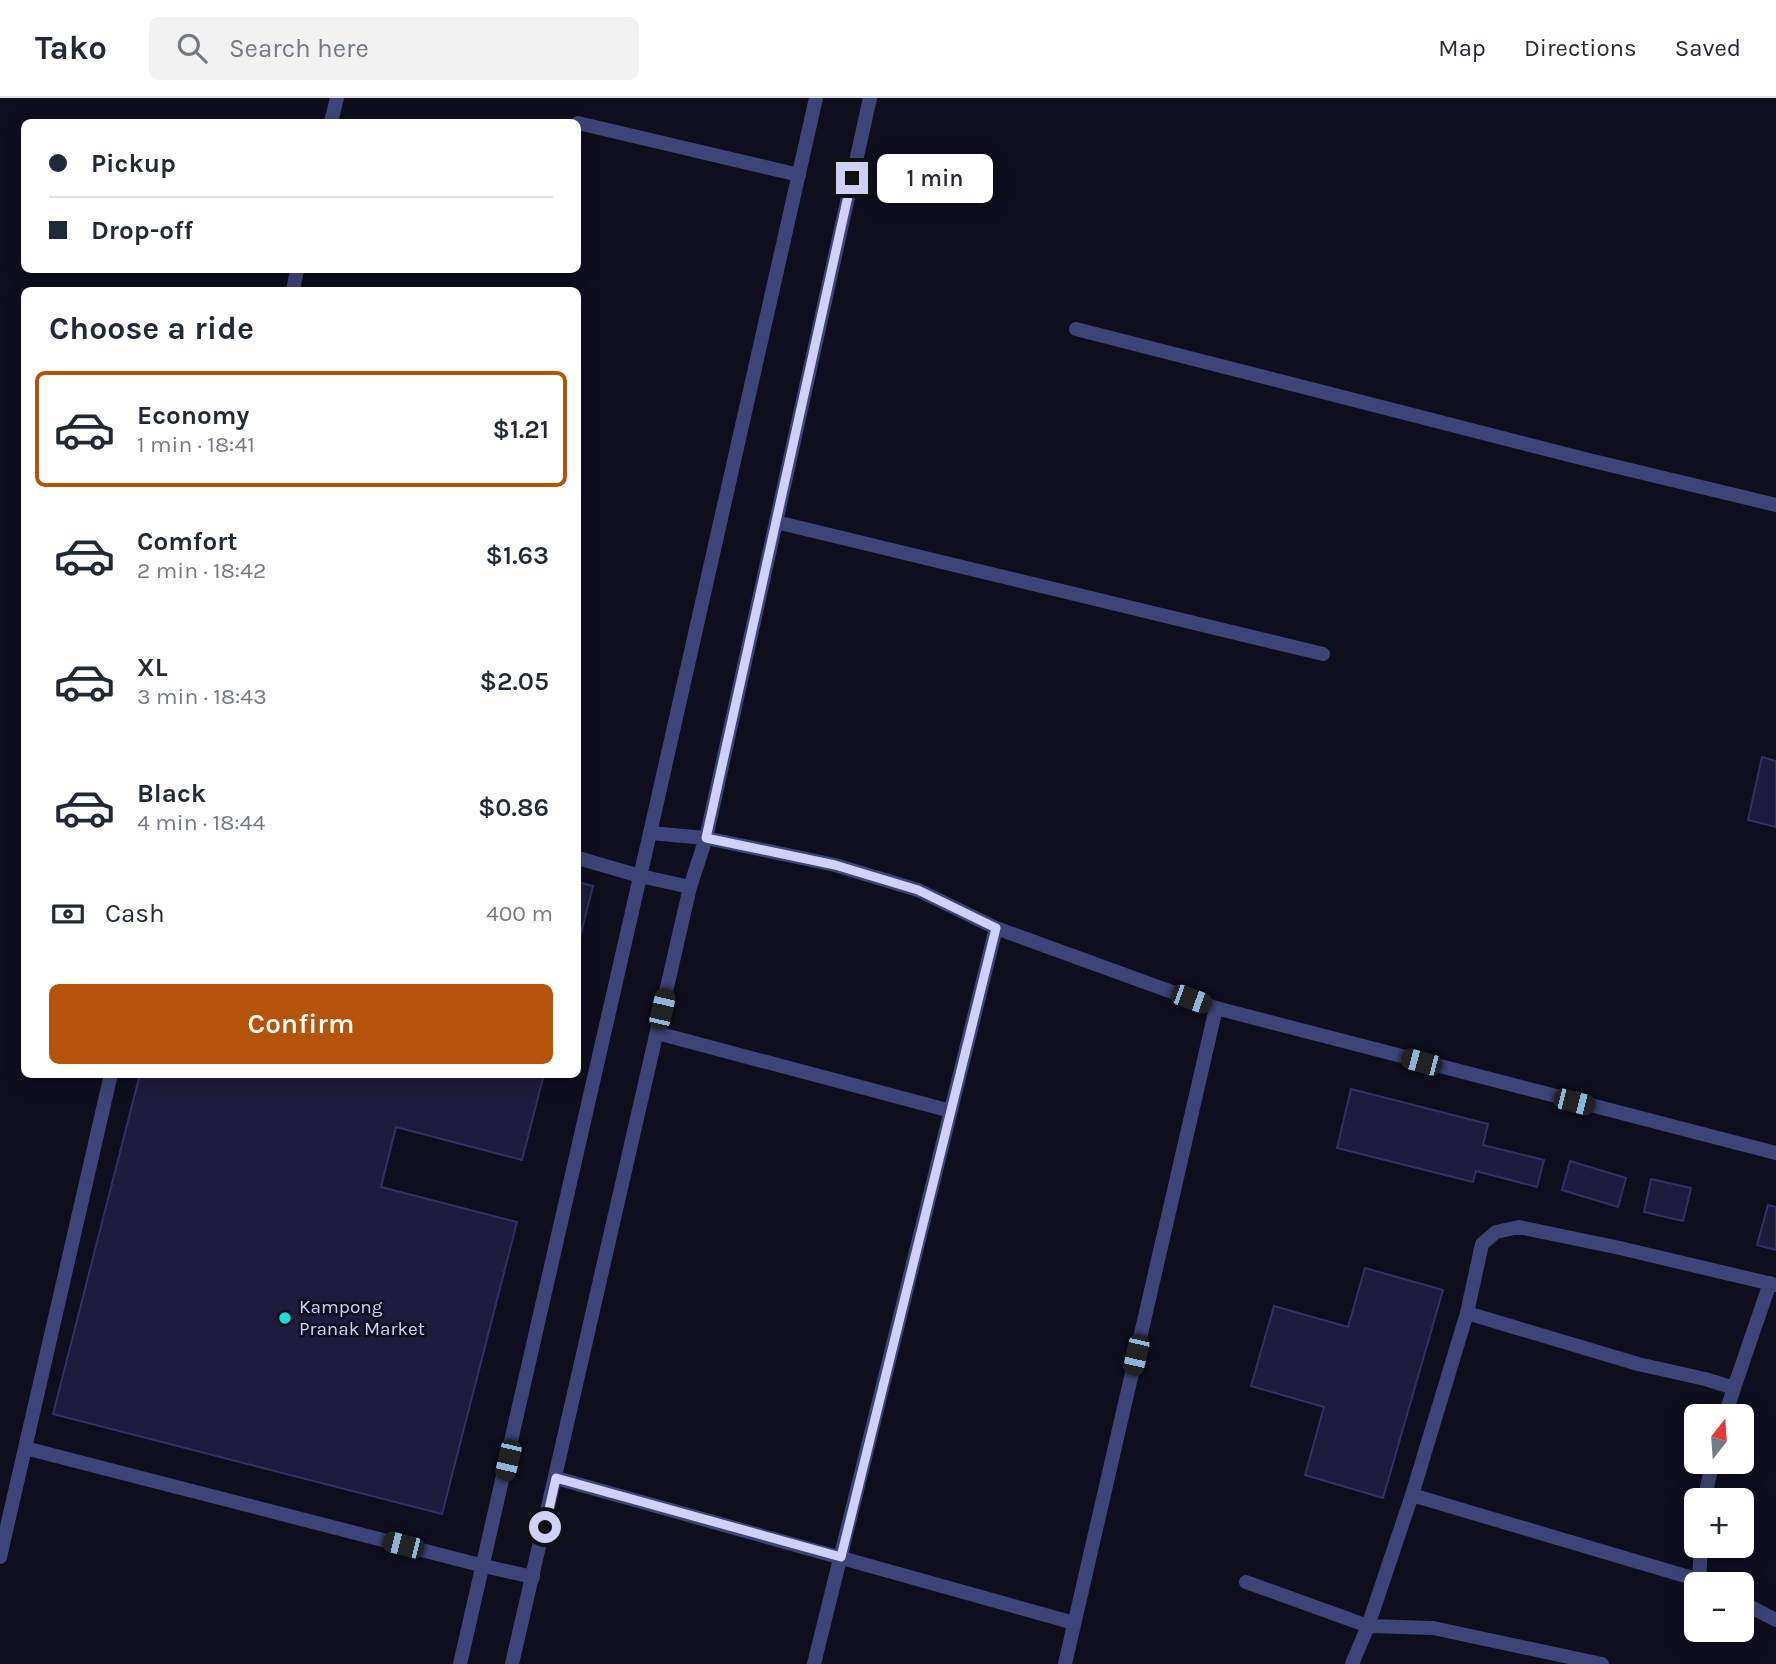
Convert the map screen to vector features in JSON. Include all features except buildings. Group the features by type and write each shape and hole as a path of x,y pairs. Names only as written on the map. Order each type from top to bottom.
{"street":[{"path":"332,119 337,98"},
{"path":"460,1664 816,98"},
{"path":"512,1664 690,887 706,838 870,98"},
{"path":"581,123 799,175"},
{"path":"1076,329 1776,505"},
{"path":"776,522 1322,654"},
{"path":"650,833 706,838 835,865 918,890 996,928 1216,1008 1776,1153"},
{"path":"581,859 690,887"},
{"path":"814,1664 996,928"},
{"path":"1065,1664 1216,1008"},
{"path":"657,1033 951,1111"},
{"path":"0,1557 110,1078"},
{"path":"1352,1664 1368,1626 1412,1496 1467,1313 1482,1244 1496,1232 1519,1227 1773,1284 1729,1404"},
{"path":"1467,1313 1638,1364 1734,1388"},
{"path":"25,1448 533,1577"},
{"path":"556,1478 1074,1623"},
{"path":"1412,1496 1684,1577"},
{"path":"1246,1582 1368,1626 1433,1628 1602,1664"},
{"path":"1754,1609 1776,1620"}],"place":[{"name":"Kampong Pranak Market","path":"285,1318"}],"route":[{"path":"545,1527 556,1478 841,1557 996,928 918,890 835,865 706,838 852,178"}]}
